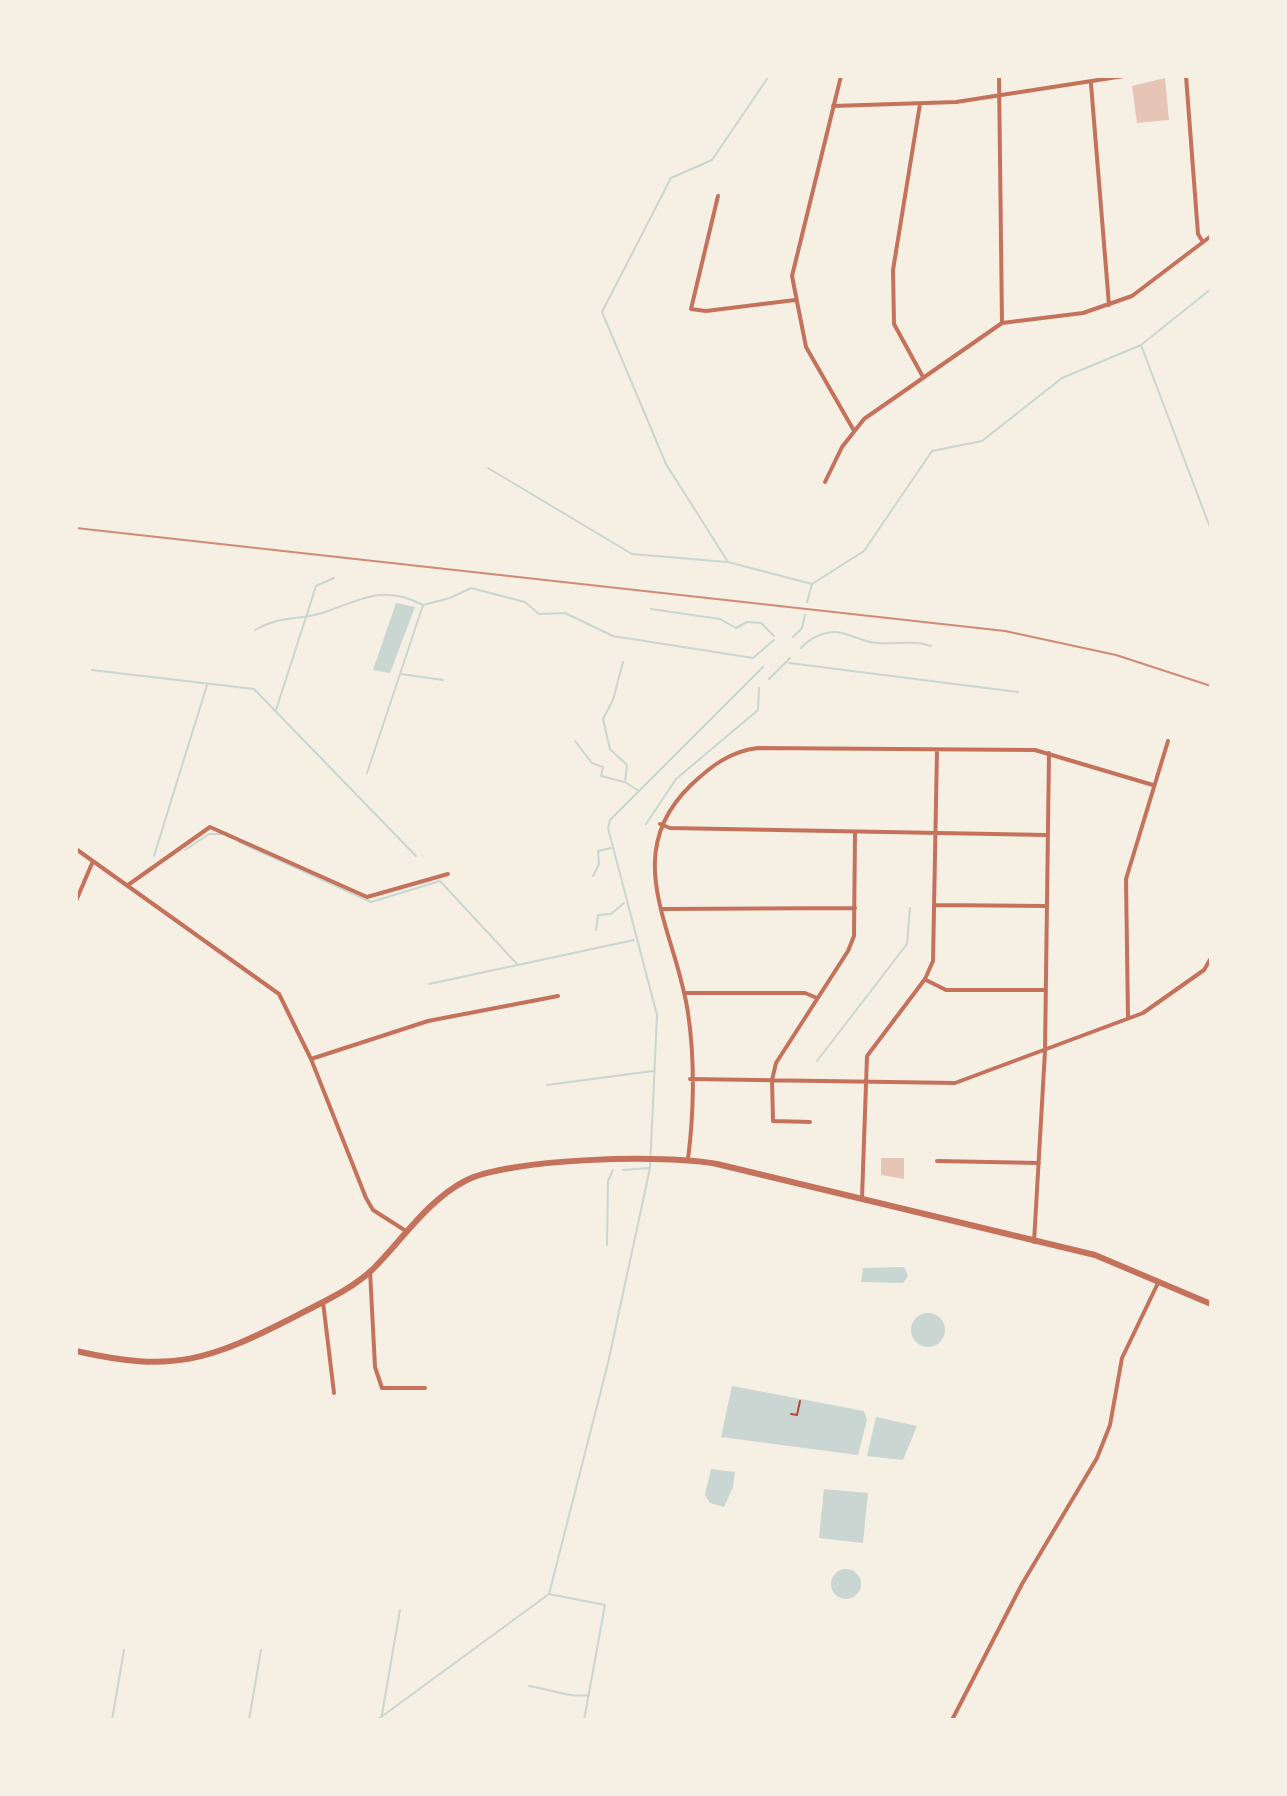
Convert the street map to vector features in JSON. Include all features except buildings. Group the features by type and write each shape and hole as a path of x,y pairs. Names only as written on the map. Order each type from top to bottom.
{"street":[{"path":"841,76 793,267 806,347 853,429"},
{"path":"999,76 1002,323"},
{"path":"833,106 920,104 1001,96 1091,84 1124,76"},
{"path":"1186,76 1198,234 1203,242"},
{"path":"1091,84 1109,305"},
{"path":"920,104 893,270 894,324 923,377"},
{"path":"718,196 691,309 706,311 796,300"},
{"path":"825,482 853,429 1002,323 1059,318 1109,305 1142,292 1211,236"},
{"path":"1128,1018 1125,1006 1126,879 1168,741"},
{"path":"688,1159 690,1079 684,993 662,909 652,855 660,824 677,798 716,763 750,748 1049,753 1153,785"},
{"path":"861,1200 865,1081 870,1050 925,979 933,961 937,750"},
{"path":"1034,1242 1045,1051 1049,753"},
{"path":"660,824 670,828 1046,835"},
{"path":"128,885 210,827 367,897 448,874"},
{"path":"810,1122 773,1121 772,1080 776,1063 848,951 854,936 855,832"},
{"path":"76,849 271,986 287,1005 373,1210 408,1233"},
{"path":"76,901 93,861"},
{"path":"934,905 1045,906"},
{"path":"662,909 855,908"},
{"path":"690,1079 955,1083 1143,1013 1204,970 1211,958"},
{"path":"925,979 946,990 1045,990"},
{"path":"684,993 805,993 817,998"},
{"path":"311,1059 428,1021 558,996"},
{"path":"76,1351 131,1363 191,1361 230,1349 323,1302 370,1271 445,1194 482,1173 640,1158 688,1159 1095,1255 1211,1304"},
{"path":"937,1161 1039,1163"},
{"path":"370,1271 375,1367 382,1388 425,1388"},
{"path":"952,1720 1015,1596 1097,1458 1110,1425 1122,1358 1159,1280"},
{"path":"323,1302 334,1393"}],"path":[{"path":"791,1414 797,1415 800,1401"}],"shaded area":[{"path":"396,603 415,607 390,673 373,670"},
{"path":"904,1267 908,1276 903,1283 861,1282 863,1268"},
{"path":"928,1313 940,1318 945,1330 940,1342 928,1347 916,1342 911,1330 916,1318"},
{"path":"732,1386 864,1411 867,1420 858,1455 721,1437"},
{"path":"876,1417 917,1426 903,1460 867,1456"},
{"path":"711,1469 735,1472 733,1487 724,1507 710,1503 705,1495"},
{"path":"824,1489 868,1493 863,1543 819,1538"},
{"path":"846,1569 856,1574 861,1584 856,1594 846,1599 836,1594 831,1584 836,1574"}],"waterway":[{"path":"769,76 712,160 671,178 602,312 666,464 728,562 812,584"},
{"path":"807,602 812,584 864,551 932,451 982,441 1062,378 1141,345 1211,289"},
{"path":"1141,345 1211,530"},
{"path":"488,468 632,554 727,562"},
{"path":"276,710 316,586 334,578"},
{"path":"255,630 275,621 318,614 375,596 397,596 423,605 450,598 471,588 525,602 539,614 565,613 613,636 753,658 774,640"},
{"path":"367,773 423,605"},
{"path":"651,609 720,619 736,628 747,622 761,623 774,636"},
{"path":"793,637 802,628 805,615"},
{"path":"801,648 816,637 833,632 870,642 931,646"},
{"path":"769,679 790,658"},
{"path":"623,662 613,700 603,719 610,749 627,765 625,782 639,791"},
{"path":"789,663 1018,692"},
{"path":"377,1720 549,1594 608,1363 650,1168 657,1015 608,828 610,820 763,667"},
{"path":"92,670 254,689 416,856"},
{"path":"401,674 443,680"},
{"path":"154,856 207,685"},
{"path":"646,824 676,779 758,710 759,688"},
{"path":"575,741 592,763 603,767 601,776 624,782"},
{"path":"185,850 209,834 222,834"},
{"path":"239,842 371,902 440,881 518,965"},
{"path":"593,876 599,864 598,851 611,848"},
{"path":"596,930 598,915 611,914 624,903"},
{"path":"817,1061 907,944 910,908"},
{"path":"429,984 634,940"},
{"path":"547,1085 653,1071"},
{"path":"623,1170 649,1168"},
{"path":"607,1245 608,1181 613,1170"},
{"path":"549,1594 605,1605 584,1720"},
{"path":"381,1720 400,1610"},
{"path":"112,1720 124,1650"},
{"path":"249,1720 261,1650"},
{"path":"529,1686 566,1694 589,1695"}],"railway":[{"path":"76,528 1005,631 1116,655 1211,686"}]}
